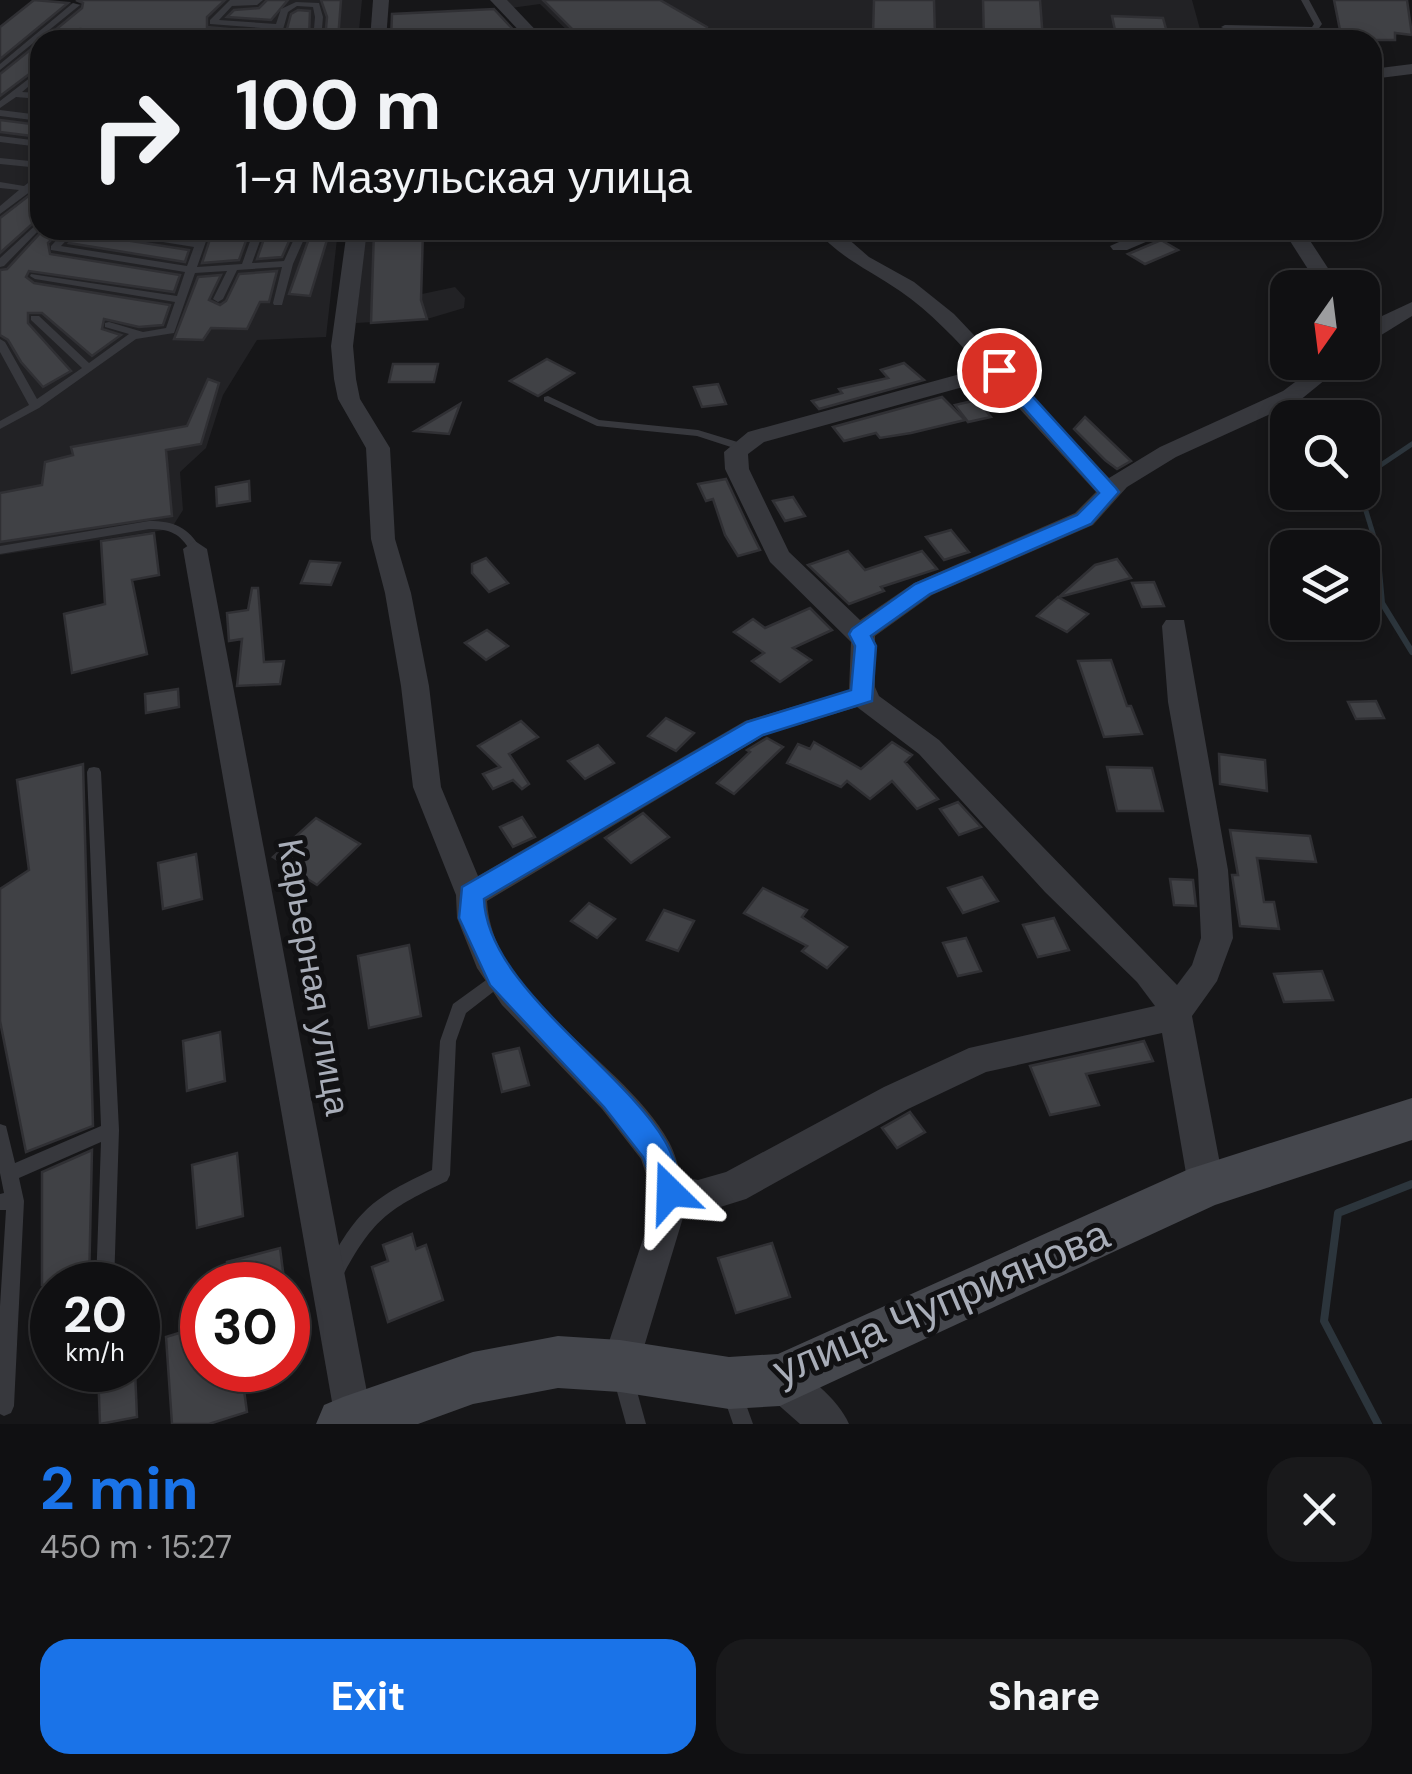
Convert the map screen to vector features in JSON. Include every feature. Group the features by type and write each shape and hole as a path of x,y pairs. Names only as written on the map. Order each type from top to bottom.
{"street":[{"path":"379,30 381,0"},
{"path":"498,0 527,30"},
{"path":"1382,73 1412,69"},
{"path":"356,240 342,346 344,379 349,399 378,448 383,539 415,686 427,788 471,894 472,918 500,977 655,1150 670,1192 663,1233 620,1366"},
{"path":"838,240 947,318 1109,492"},
{"path":"1120,246 1136,240"},
{"path":"1300,240 1320,270"},
{"path":"1380,326 1412,308"},
{"path":"1380,317 1388,320"},
{"path":"999,370 756,437 740,446 734,459 780,556 860,634 866,646 861,687 868,702 929,747 1173,1004 1206,1185"},
{"path":"860,634 922,589 1084,519 1109,492 1168,452 1291,396 1313,380"},
{"name":"Карьерная улица","path":"195,549 330,1280 349,1421"},
{"path":"670,1192 698,1197 733,1188 896,1098 981,1058 1173,1016 1206,971 1216,938 1212,870 1182,702 1175,626"},
{"path":"471,894 755,728 864,695"},
{"name":"улица Чуприянова","path":"349,1421 473,1378 558,1362 620,1366 736,1404 780,1380 1206,1185 1412,1119"},
{"path":"780,1380 829,1424"}],"lane":[{"path":"259,0 258,4 232,2 213,22 280,27"},
{"path":"1225,27 1314,29 1318,24 1305,0"},
{"path":"45,30 76,4"},
{"path":"279,30 284,11 296,4 316,5 318,30"},
{"path":"89,30 98,22"},
{"path":"0,68 30,43"},
{"path":"0,105 30,83"},
{"path":"16,94 30,95"},
{"path":"0,113 30,117"},
{"path":"0,139 30,143"},
{"path":"0,160 30,164"},
{"path":"0,185 28,188"},
{"path":"1,213 28,188"},
{"path":"0,264 30,234"},
{"path":"62,240 54,248 191,270 288,264"},
{"path":"169,240 200,245"},
{"path":"0,426 35,406 133,336 170,330 202,240"},
{"path":"218,299 254,240"},
{"path":"278,303 288,264 299,240"},
{"path":"35,276 180,300"},
{"path":"35,318 86,366"},
{"path":"108,325 143,335"},
{"path":"0,342 35,406"},
{"path":"548,399 597,423 698,433 740,446"},
{"path":"0,550 149,525 174,525 187,534 195,549"},
{"path":"94,772 110,1130 105,1262"},
{"path":"330,1280 358,1227 389,1200 442,1175 448,1042 459,1008 500,977"},
{"path":"8,1174 110,1130"},
{"path":"0,1132 8,1174 4,1406"},
{"path":"620,1366 636,1424"}],"shaded area":[{"path":"212,0 362,0 359,30 30,30 30,240 337,240 326,337 257,340 223,395 206,448 180,472 183,510 171,529 0,555 0,49 57,2 196,15"},
{"path":"506,0 1192,0 1200,30 567,30 540,4 511,8"},
{"path":"364,240 423,240 422,294 455,287 465,298 464,308 427,319 356,323"}],"building":[{"path":"34,0 68,3 35,30 30,30 30,34 0,59 0,27"},
{"path":"76,0 225,0 207,17 207,27 239,30 55,30 83,3"},
{"path":"267,0 288,0 271,20 227,17 234,10 259,8"},
{"path":"321,0 341,0 339,30 326,30 327,17"},
{"path":"543,0 660,0 707,27 706,30 573,30"},
{"path":"874,0 934,0 935,30 873,30"},
{"path":"983,0 1040,0 1042,30 984,30"},
{"path":"1334,0 1407,0 1412,35 1395,33 1395,40 1382,40 1382,30 1340,30"},
{"path":"494,9 514,30 391,30 392,14"},
{"path":"310,11 309,30 287,30 291,14"},
{"path":"1112,16 1163,18 1166,30 1115,30"},
{"path":"30,50 30,74 0,96 0,74"},
{"path":"0,120 30,124 30,136 0,132"},
{"path":"30,195 30,226 0,253 0,218"},
{"path":"34,240 51,240 50,254 180,275 174,292 29,271 26,277 34,283 170,305 163,325 139,327 104,319 102,329 121,335 92,356 42,313 28,313 28,323 71,371 43,387 0,335 0,270 7,269"},
{"path":"125,240 189,250 185,262 69,243"},
{"path":"210,240 246,240 239,260 202,263"},
{"path":"264,240 290,240 282,257 257,259"},
{"path":"308,240 327,240 310,296 289,294"},
{"path":"374,240 423,240 421,300 427,319 371,323"},
{"path":"1161,240 1178,250 1145,264 1128,254"},
{"path":"277,271 269,302 260,302 247,329 211,328 203,340 174,339 198,277 221,275 209,300 220,305 226,301 239,274"},
{"path":"547,359 574,373 538,396 510,381"},
{"path":"904,363 924,380 819,409 812,401 842,393 839,389 888,378 881,370"},
{"path":"393,364 438,364 434,382 389,382"},
{"path":"208,379 219,383 201,444 166,450 172,516 0,542 0,493 42,485 45,462 73,455 71,447 187,426"},
{"path":"718,384 726,404 702,407 694,387"},
{"path":"942,397 965,420 911,433 880,438 876,433 844,441 833,427"},
{"path":"977,400 991,417 968,422 955,405"},
{"path":"460,404 449,434 415,431"},
{"path":"1085,417 1131,461 1117,469 1105,460 1074,429"},
{"path":"726,479 760,550 738,556 725,535 713,499 706,501 698,484"},
{"path":"249,481 250,501 217,506 216,487"},
{"path":"793,497 805,516 785,521 773,501"},
{"path":"951,530 969,552 944,560 926,537"},
{"path":"154,533 159,575 132,580 147,654 72,673 64,614 105,604 101,541"},
{"path":"848,551 865,570 922,551 937,569 881,587 884,591 849,604 808,565"},
{"path":"486,558 508,583 489,592 472,573 472,564"},
{"path":"1117,559 1131,578 1059,597 1095,565"},
{"path":"310,561 340,563 331,585 301,583"},
{"path":"1154,582 1164,606 1142,607 1132,583"},
{"path":"252,588 258,588 264,662 284,661 280,684 237,686 242,639 229,641 227,613 248,610"},
{"path":"1058,597 1088,614 1067,632 1037,616"},
{"path":"810,608 832,630 793,648 811,660 780,682 752,661 764,653 734,632 753,619 765,628"},
{"path":"487,630 508,646 486,660 465,643"},
{"path":"1111,660 1127,706 1131,706 1142,734 1104,737 1078,661"},
{"path":"178,689 179,707 146,713 145,694"},
{"path":"1376,701 1384,718 1356,719 1348,702"},
{"path":"666,718 694,733 676,751 648,736"},
{"path":"521,721 538,737 509,754 529,784 522,789 513,780 493,789 483,774 500,767 478,746"},
{"path":"767,738 783,747 734,794 717,783 750,752 747,750"},
{"path":"814,742 861,769 892,742 912,755 905,762 938,799 917,809 892,781 870,799 847,781 841,787 787,763 798,744 810,749"},
{"path":"598,745 614,763 585,779 568,761"},
{"path":"1219,754 1265,760 1267,791 1220,784"},
{"path":"83,764 93,1126 26,1152 0,1021 0,889 29,870 17,780"},
{"path":"1107,767 1152,768 1163,811 1117,811"},
{"path":"958,802 981,827 959,835 940,809"},
{"path":"643,813 669,837 631,863 605,838"},
{"path":"522,817 535,837 513,847 500,827"},
{"path":"316,818 360,844 317,885 273,857"},
{"path":"1230,830 1310,836 1316,862 1257,858 1264,902 1274,902 1279,929 1240,926 1232,875 1238,875"},
{"path":"196,854 202,899 163,909 158,863"},
{"path":"982,877 998,901 963,913 948,888"},
{"path":"1170,879 1193,880 1196,906 1174,905"},
{"path":"763,888 807,910 802,917 847,947 827,968 802,951 807,946 744,913"},
{"path":"589,903 615,919 597,938 571,921"},
{"path":"664,910 694,921 678,951 647,940"},
{"path":"1054,918 1069,950 1038,957 1023,925"},
{"path":"966,938 981,971 958,976 943,943"},
{"path":"409,945 421,1016 369,1028 358,956"},
{"path":"1322,971 1333,1000 1284,1002 1274,974"},
{"path":"220,1032 225,1081 187,1091 183,1041"},
{"path":"1144,1041 1153,1061 1086,1074 1099,1105 1050,1115 1030,1066"},
{"path":"519,1048 529,1085 502,1092 493,1054"},
{"path":"910,1112 925,1132 897,1148 882,1128"},
{"path":"92,1150 90,1262 42,1262 42,1172"},
{"path":"237,1153 243,1216 197,1228 192,1165"},
{"path":"412,1234 416,1249 426,1245 443,1300 388,1322 372,1267 388,1261 383,1245"},
{"path":"772,1243 790,1297 736,1313 718,1258"},
{"path":"280,1248 282,1262 227,1262"},
{"path":"180,1333 180,1392 244,1392 247,1412 209,1424 172,1424 166,1337"},
{"path":"99,1392 136,1392 137,1417 100,1424"}],"waterway":[{"path":"1372,530 1362,498 1366,475 1412,444"},
{"path":"1380,581 1382,603 1412,652"},
{"path":"1378,1424 1324,1321 1338,1213 1412,1184"}],"route":[{"path":"670,1192 655,1150 614,1098 500,977 488,959 472,918 471,894 755,728 864,695 861,687 866,646 860,634 892,608 922,589 1091,515 1109,492 999,370"}]}
